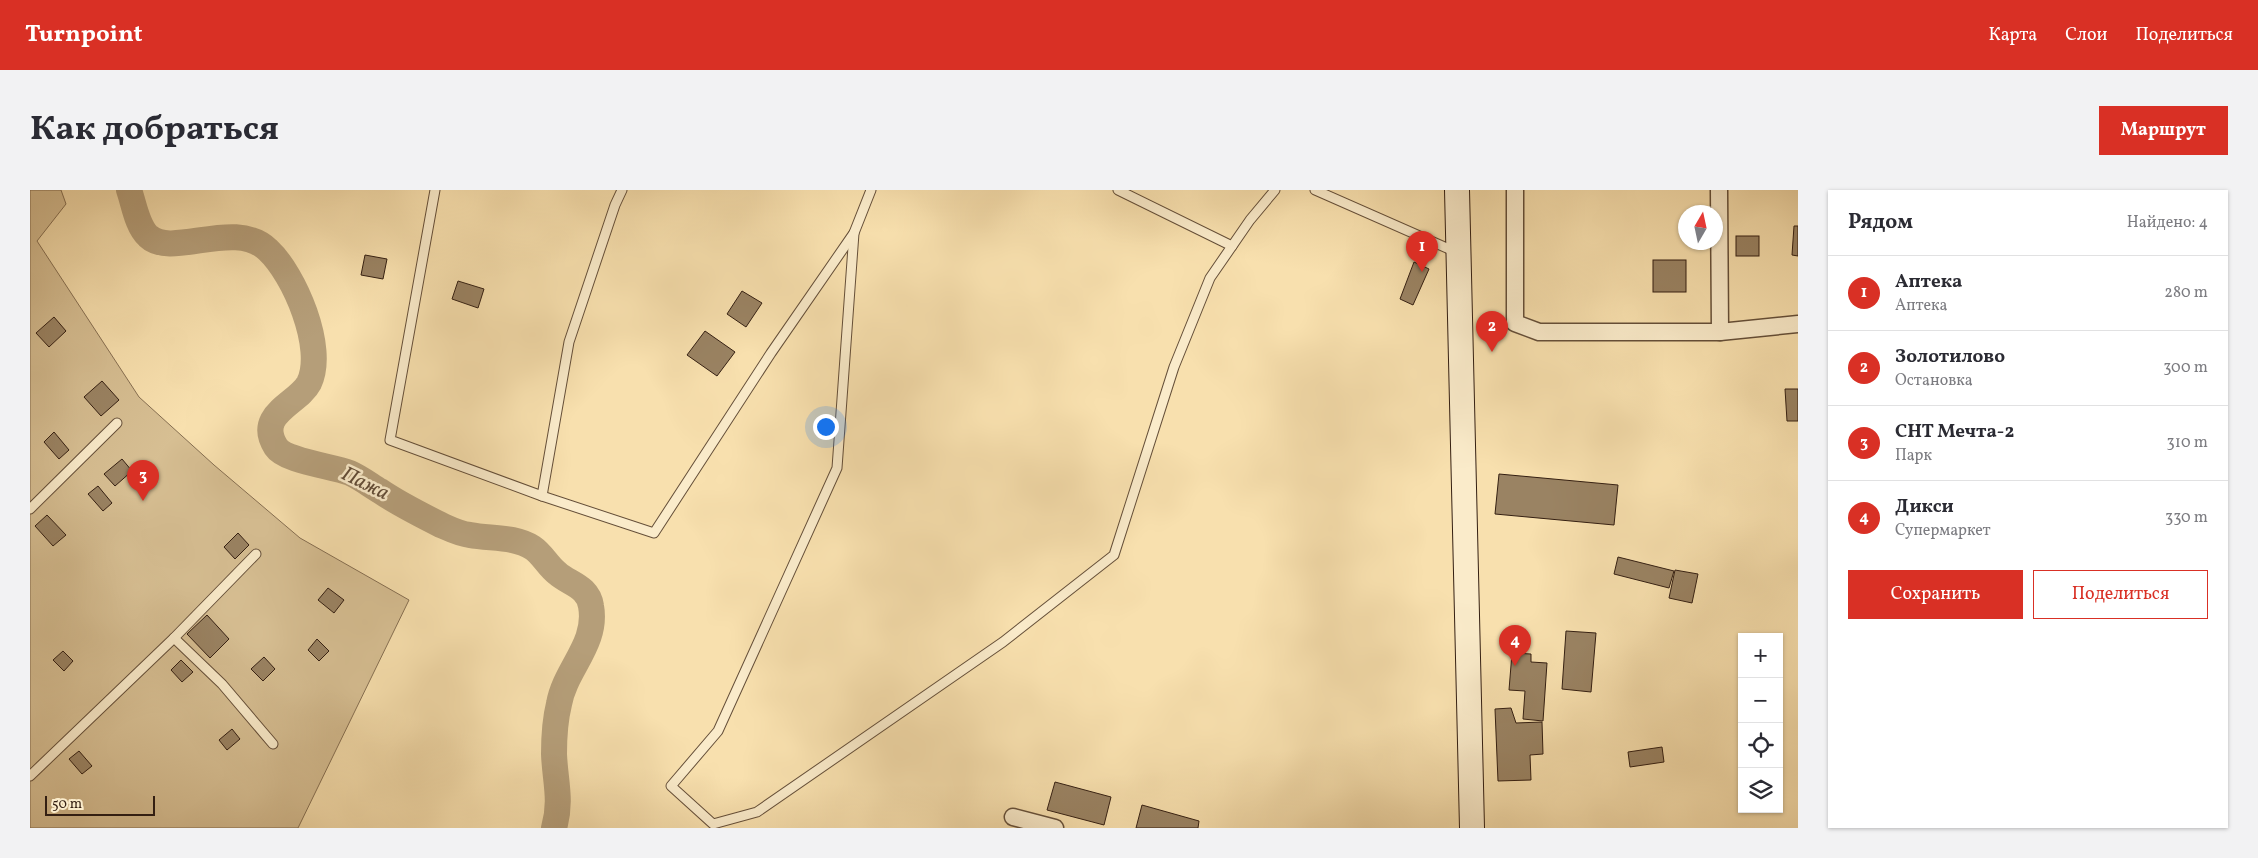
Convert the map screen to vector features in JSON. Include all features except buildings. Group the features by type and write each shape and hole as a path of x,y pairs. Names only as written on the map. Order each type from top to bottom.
{"main road":[{"path":"1457,190 1472,828"}],"street":[{"path":"1515,190 1516,323 1539,332 1720,332 1798,324"},
{"path":"1719,190 1720,332"},
{"path":"1013,818 1055,828"}],"lane":[{"path":"435,190 390,440 542,496 654,533 765,361 854,232 871,190"},
{"path":"542,496 569,342 615,205 622,190"},
{"path":"1118,190 1232,246"},
{"path":"854,232 837,468 718,731 671,786 713,824 757,812 1003,642 1114,554 1174,367 1210,278 1250,220 1275,190"},
{"path":"1315,190 1459,253"},
{"path":"30,508 117,423"},
{"path":"30,776 174,638 256,554"},
{"path":"174,638 222,684 273,744"}],"shaded area":[{"path":"30,190 61,190 66,204 37,241 139,397 214,465 300,538 409,600 298,828 30,828"}],"waterway":[{"name":"Пажа","path":"129,190 141,227 148,236 159,242 188,242 222,238 239,238 254,241 268,250 288,276 305,312 313,351 313,368 309,383 304,390 280,410 274,418 271,426 271,436 276,447 281,452 299,460 350,473 410,509 455,531 518,541 526,544 533,548 557,573 586,594 591,606 592,620 590,632 586,644 562,691 556,722 554,754 558,808 554,828"}],"place":[{"name":"Аптека","path":"1422,272"},
{"name":"Золотилово","path":"1492,352"},
{"name":"СНТ Мечта-2","path":"143,501"},
{"name":"Дикси","path":"1515,666"}]}
